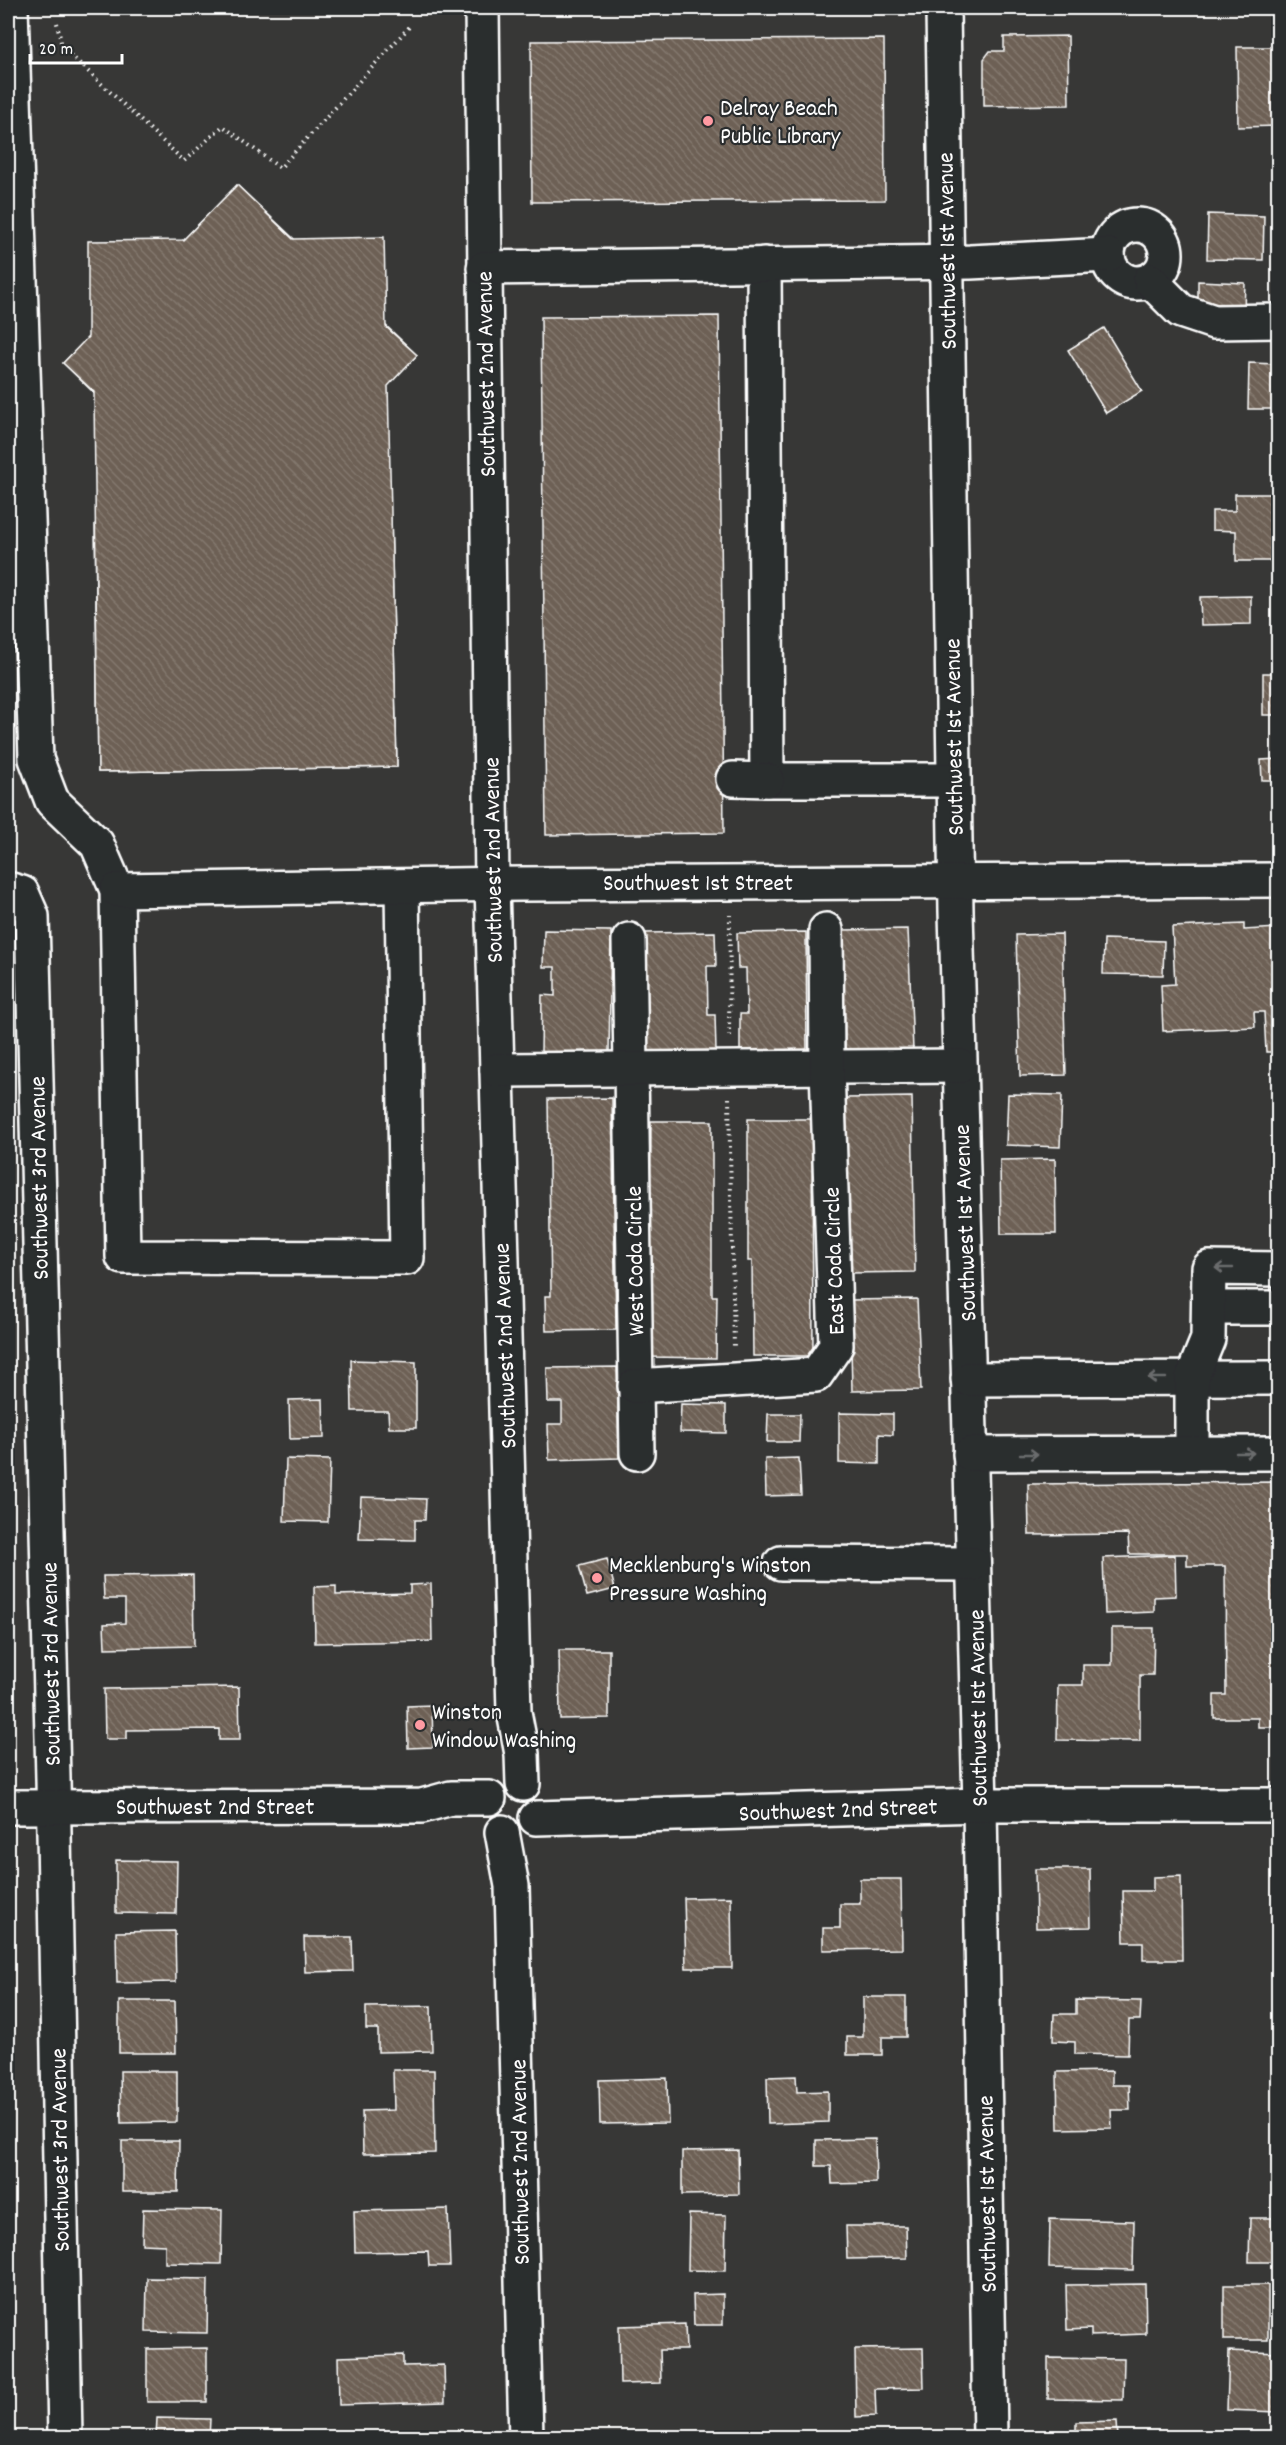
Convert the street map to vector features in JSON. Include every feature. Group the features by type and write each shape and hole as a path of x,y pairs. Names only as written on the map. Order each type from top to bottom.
{"street":[{"path":"11,8 11,146 36,759 51,801 97,844 117,890 123,1257 407,1258 402,886"},
{"name":"Southwest 2nd Avenue","path":"482,8 492,884 514,1712 501,1761 512,1808 526,2438"},
{"name":"Southwest 1st Avenue","path":"943,8 955,880 980,1805 990,2438"},
{"path":"1138,224 1155,231 1162,238 1167,257 1164,266 1150,280 1141,283 1122,279 1110,264 1108,255 1113,236 1120,230 1138,224"},
{"path":"484,268 970,262 1108,255"},
{"path":"764,264 767,780"},
{"path":"1150,280 1181,311 1192,315 1214,322 1278,321"},
{"path":"733,779 954,780"},
{"name":"Southwest 1st Street","path":"117,890 492,884 1278,879"},
{"name":"Southwest 3rd Avenue","path":"15,891 32,916 65,2438"},
{"path":"826,930 827,1067"},
{"name":"West Coda Circle","path":"629,940 637,1453"},
{"path":"497,1071 960,1066"},
{"name":"East Coda Circle","path":"636,1386 816,1375 836,1346 827,1067"},
{"path":"1192,1453 1192,1378 1208,1339 1209,1268 1278,1269"},
{"path":"1210,1308 1278,1308"},
{"path":"968,1379 1278,1378"},
{"path":"970,1454 1278,1453"},
{"path":"781,1563 974,1564"},
{"name":"Southwest 2nd Street","path":"8,1807 422,1806 451,1798 512,1808 587,1800 614,1815 980,1805 1278,1805"}],"path":[{"path":"57,23 62,47 184,160 224,126 280,168 410,26"},
{"path":"729,1041 730,911"},
{"path":"729,1088 734,1350"}],"building":[{"path":"1068,36 1069,105 984,106 984,59 990,51 1004,51 1004,37"},
{"name":"Delray Beach Public Library","path":"884,39 885,200 532,202 531,41"},
{"path":"1237,47 1278,47 1278,126 1238,127"},
{"path":"237,185 417,355 272,506 273,519 391,516 397,767 98,772 95,524 213,521 213,508 63,363"},
{"path":"237,185 293,239 384,237 386,327 417,355 388,386 397,767 98,772 94,392 63,363 88,337 88,241 183,240"},
{"path":"1208,214 1264,216 1263,260 1207,259"},
{"path":"1198,281 1245,283 1244,311 1198,310"},
{"path":"719,316 724,833 546,835 541,317"},
{"path":"1104,328 1142,391 1106,413 1068,350"},
{"path":"1249,363 1278,364 1278,409 1248,409"},
{"path":"1235,494 1278,494 1278,561 1236,561 1236,531 1212,530 1212,511 1235,511"},
{"path":"1251,596 1251,624 1201,625 1200,597"},
{"path":"1263,673 1278,673 1278,715 1263,715"},
{"path":"1278,759 1278,780 1262,780 1261,760"},
{"path":"1244,924 1244,930 1278,928 1276,1052 1266,1052 1264,1012 1254,1012 1255,1027 1163,1031 1161,985 1175,984 1172,927"},
{"path":"908,929 913,1050 845,1051 843,930"},
{"path":"544,930 611,931 609,1053 541,1052 542,995 555,996 555,967 543,967"},
{"path":"715,932 716,966 707,966 708,1015 715,1015 716,1051 647,1052 645,933"},
{"path":"806,932 807,1051 740,1052 740,1014 747,1014 746,968 738,968 737,933"},
{"path":"1062,934 1066,1075 1020,1076 1016,935"},
{"path":"1104,939 1164,941 1163,975 1103,974"},
{"path":"1008,1094 1062,1095 1060,1147 1006,1145"},
{"path":"912,1097 915,1272 849,1273 846,1098"},
{"path":"612,1098 616,1330 546,1331 545,1296 551,1296 548,1099"},
{"path":"748,1119 812,1119 813,1356 753,1356 752,1261 748,1261"},
{"path":"651,1121 712,1121 712,1296 717,1296 716,1358 649,1357"},
{"path":"1055,1159 1056,1234 1001,1234 1000,1160"},
{"path":"917,1299 921,1390 852,1391 850,1300"},
{"path":"351,1360 416,1362 416,1428 389,1428 388,1411 352,1411"},
{"path":"617,1367 619,1458 549,1460 548,1424 562,1424 562,1402 548,1402 547,1368"},
{"path":"323,1399 324,1438 290,1439 289,1400"},
{"path":"681,1404 726,1405 726,1433 680,1432"},
{"path":"839,1413 893,1414 893,1435 879,1434 879,1464 839,1463"},
{"path":"768,1414 800,1414 799,1442 767,1442"},
{"path":"799,1458 801,1495 766,1496 765,1459"},
{"path":"286,1459 330,1460 328,1522 284,1521"},
{"path":"1278,1482 1278,1605 1274,1605 1274,1663 1278,1663 1278,1727 1258,1727 1258,1718 1214,1718 1214,1695 1226,1695 1225,1566 1187,1566 1187,1554 1129,1554 1128,1534 1029,1535 1028,1484"},
{"path":"361,1497 426,1499 425,1520 415,1520 415,1540 359,1539"},
{"path":"1175,1555 1176,1596 1154,1597 1154,1612 1105,1614 1103,1558"},
{"name":"Mecklenburg's Winston Pressure Washing","path":"607,1559 615,1589 587,1596 579,1566"},
{"path":"193,1575 194,1646 105,1648 104,1624 125,1623 125,1599 104,1599 103,1576"},
{"path":"431,1584 432,1641 315,1643 314,1587 336,1586 336,1595 410,1593 410,1585"},
{"path":"1112,1628 1154,1628 1153,1675 1140,1675 1140,1741 1057,1740 1058,1685 1083,1685 1083,1665 1112,1665"},
{"path":"559,1650 609,1650 609,1718 560,1719"},
{"path":"239,1687 240,1740 219,1740 219,1729 127,1730 127,1739 105,1739 104,1689"},
{"name":"Winston Window Washing","path":"432,1705 433,1747 408,1748 407,1706"},
{"path":"116,1860 177,1861 176,1914 116,1913"},
{"path":"1035,1869 1090,1869 1091,1927 1036,1928"},
{"path":"1181,1876 1182,1960 1143,1960 1143,1942 1124,1942 1123,1891 1153,1891 1153,1877"},
{"path":"860,1879 901,1879 902,1949 823,1950 823,1928 840,1928 840,1904 860,1904"},
{"path":"731,1897 732,1968 686,1968 684,1898"},
{"path":"175,1931 176,1982 117,1983 116,1932"},
{"path":"304,1937 352,1937 353,1971 305,1972"},
{"path":"863,1997 906,1997 906,2037 882,2037 882,2055 847,2055 847,2037 863,2037"},
{"path":"1076,2000 1141,2001 1140,2020 1129,2020 1128,2055 1075,2054 1075,2042 1053,2041 1054,2014 1076,2014"},
{"path":"119,2001 175,2001 176,2053 119,2053"},
{"path":"431,2006 432,2051 378,2052 378,2029 366,2029 366,2007"},
{"path":"393,2070 434,2070 435,2153 363,2154 362,2111 394,2110"},
{"path":"120,2071 177,2071 177,2122 121,2123"},
{"path":"1112,2071 1112,2085 1129,2085 1130,2110 1111,2110 1112,2128 1058,2129 1057,2072"},
{"path":"796,2076 797,2092 828,2091 828,2122 768,2124 767,2077"},
{"path":"667,2078 668,2123 600,2124 599,2080"},
{"path":"875,2139 876,2183 832,2184 831,2166 816,2166 816,2140"},
{"path":"122,2141 179,2141 178,2192 122,2192"},
{"path":"738,2150 739,2194 682,2195 682,2151"},
{"path":"143,2209 222,2210 221,2264 165,2263 165,2245 142,2244"},
{"path":"448,2209 450,2266 429,2266 428,2251 355,2252 354,2211"},
{"path":"689,2214 726,2215 725,2271 688,2270"},
{"path":"1250,2218 1278,2218 1278,2262 1249,2262"},
{"path":"1050,2219 1134,2221 1133,2270 1049,2268"},
{"path":"846,2226 906,2226 907,2258 847,2259"},
{"path":"147,2278 208,2279 207,2333 146,2332"},
{"path":"1145,2284 1146,2334 1091,2336 1091,2329 1067,2330 1066,2285"},
{"path":"1224,2285 1268,2285 1268,2340 1224,2340"},
{"path":"723,2294 723,2325 694,2325 693,2295"},
{"path":"685,2324 686,2350 660,2350 661,2383 620,2384 619,2326"},
{"path":"207,2348 207,2402 147,2402 147,2349"},
{"path":"923,2348 924,2388 875,2389 876,2416 856,2417 855,2349"},
{"path":"1229,2351 1278,2353 1278,2412 1227,2410"},
{"path":"403,2355 403,2366 444,2365 445,2402 339,2405 338,2357"},
{"path":"1048,2358 1124,2359 1123,2400 1048,2399"},
{"path":"157,2418 210,2419 209,2438 146,2438 156,2437"},
{"path":"1117,2421 1118,2438 1055,2438 1055,2436 1076,2435 1076,2422"}],"place":[{"name":"Delray Beach Public Library","path":"708,121"},
{"name":"Mecklenburg's Winston Pressure Washing","path":"597,1578"},
{"name":"Winston Window Washing","path":"420,1725"}]}
